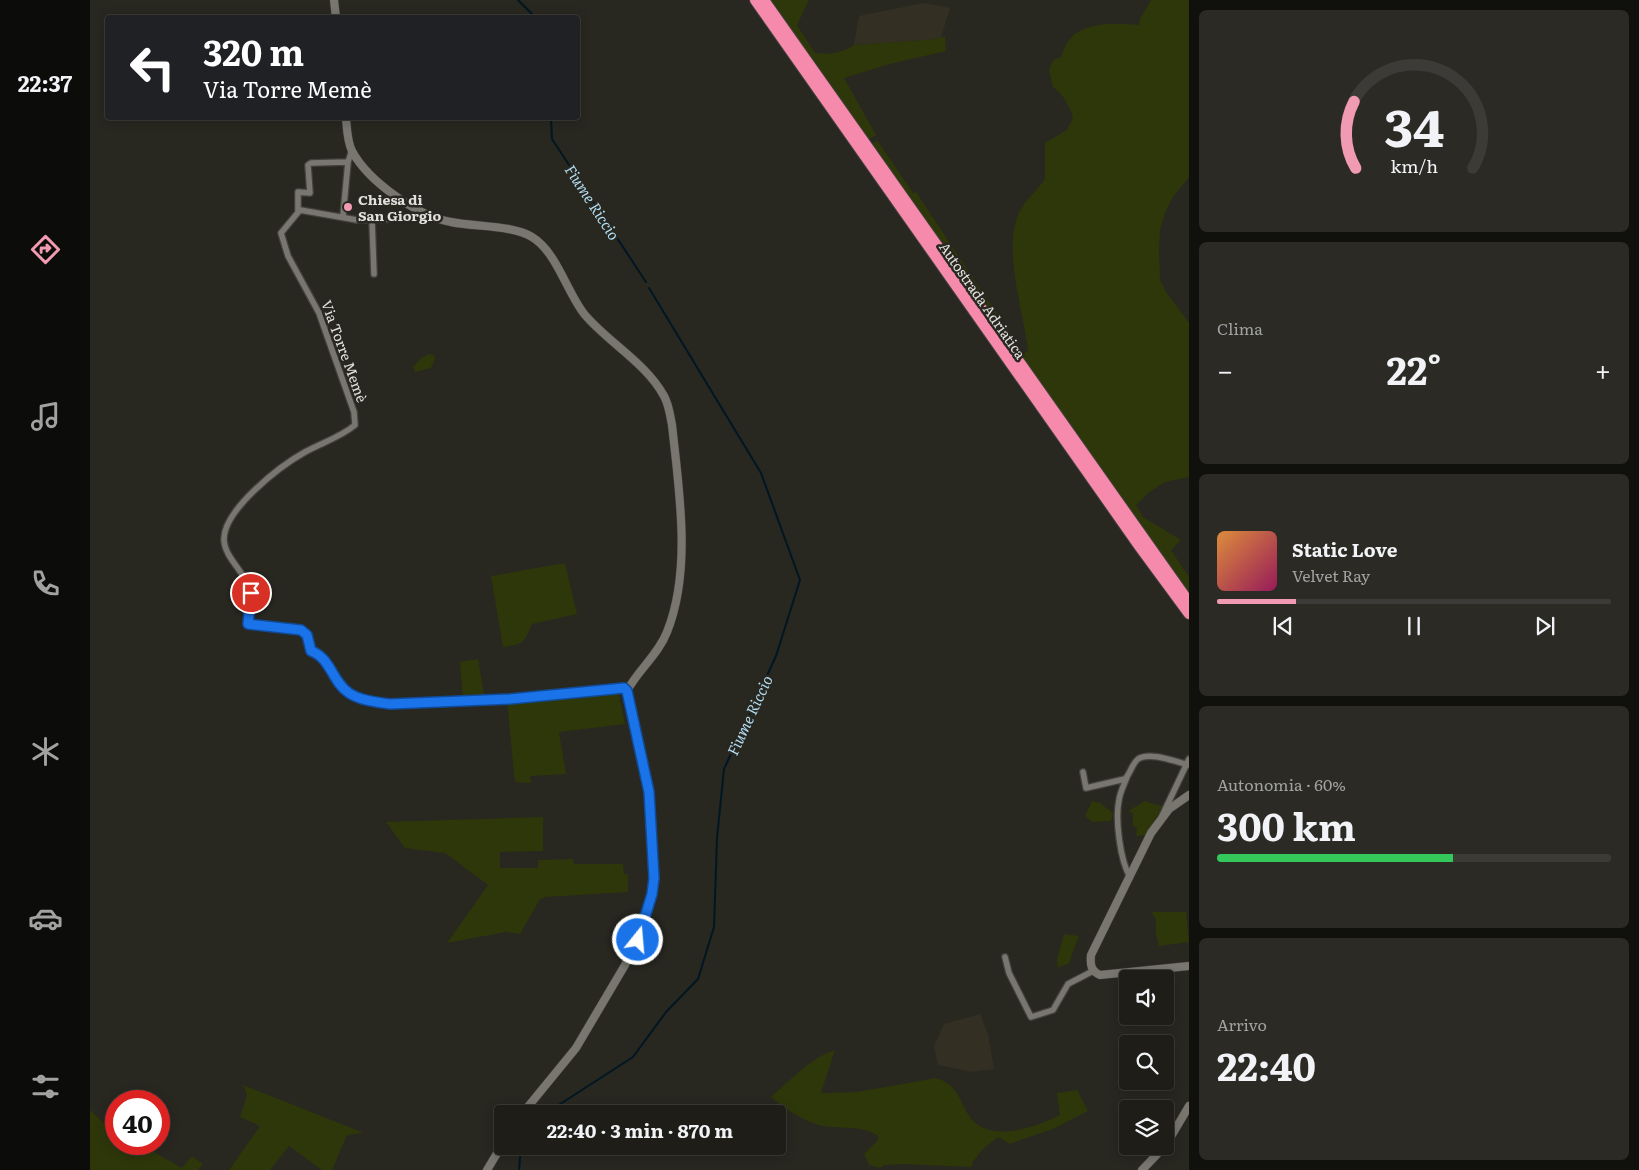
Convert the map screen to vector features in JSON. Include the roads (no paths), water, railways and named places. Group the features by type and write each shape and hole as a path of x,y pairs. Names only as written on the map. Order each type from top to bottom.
{"highway":[{"name":"Autostrada Adriatica","path":"755,0 1024,377 1189,614"},
{"name":"Autostrada Adriatica","path":"764,0 1024,377"},
{"name":"Autostrada Adriatica","path":"1142,544 1189,602"}],"street":[{"path":"334,0 336,15"},
{"path":"346,120 352,150 371,174 390,192 436,218"},
{"path":"344,216 348,162 352,150"},
{"path":"348,162 311,163 308,165 310,193 298,192 298,212 344,216 357,220 436,218 524,233 539,242 550,255 586,315 653,380 665,397 672,425 676,455 682,555 680,583 663,641 627,691 649,792 654,878 652,894 638,940 620,974 576,1048 529,1105"},
{"name":"Via Torre Memè","path":"298,212 281,233 288,256 319,313 354,412 355,425 348,431 302,454 280,470 256,490 228,521 225,532 226,547 251,593 248,624 301,630 307,635 311,651 319,653 326,660 347,692 375,702 390,704 510,699 624,688 627,691"},
{"path":"372,220 374,274"},
{"path":"1093,971 1091,955 1188,763 1151,757 1142,758 1134,764 1127,777 1120,795 1118,809 1122,855 1130,877"},
{"path":"1083,772 1086,788 1127,777"},
{"path":"1161,818 1189,795"},
{"path":"1005,957 1009,973 1031,1017 1053,1010 1068,984 1093,971"},
{"path":"1093,971 1100,975 1112,975 1189,966"},
{"path":"1142,1170 1166,1145 1189,1106"},
{"path":"487,1170 496,1155"}],"waterway":[{"name":"Fiume Riccio","path":"518,0 533,15"},
{"name":"Fiume Riccio","path":"551,120 552,139 646,282"},
{"name":"Fiume Riccio","path":"559,1105 633,1057 666,1012 698,979 714,927 717,838 724,769 776,656 800,580 761,473 649,288"},
{"name":"Fiume Riccio","path":"519,1170 520,1155"}],"place":[{"name":"Chiesa di San Giorgio","path":"348,207"}]}
